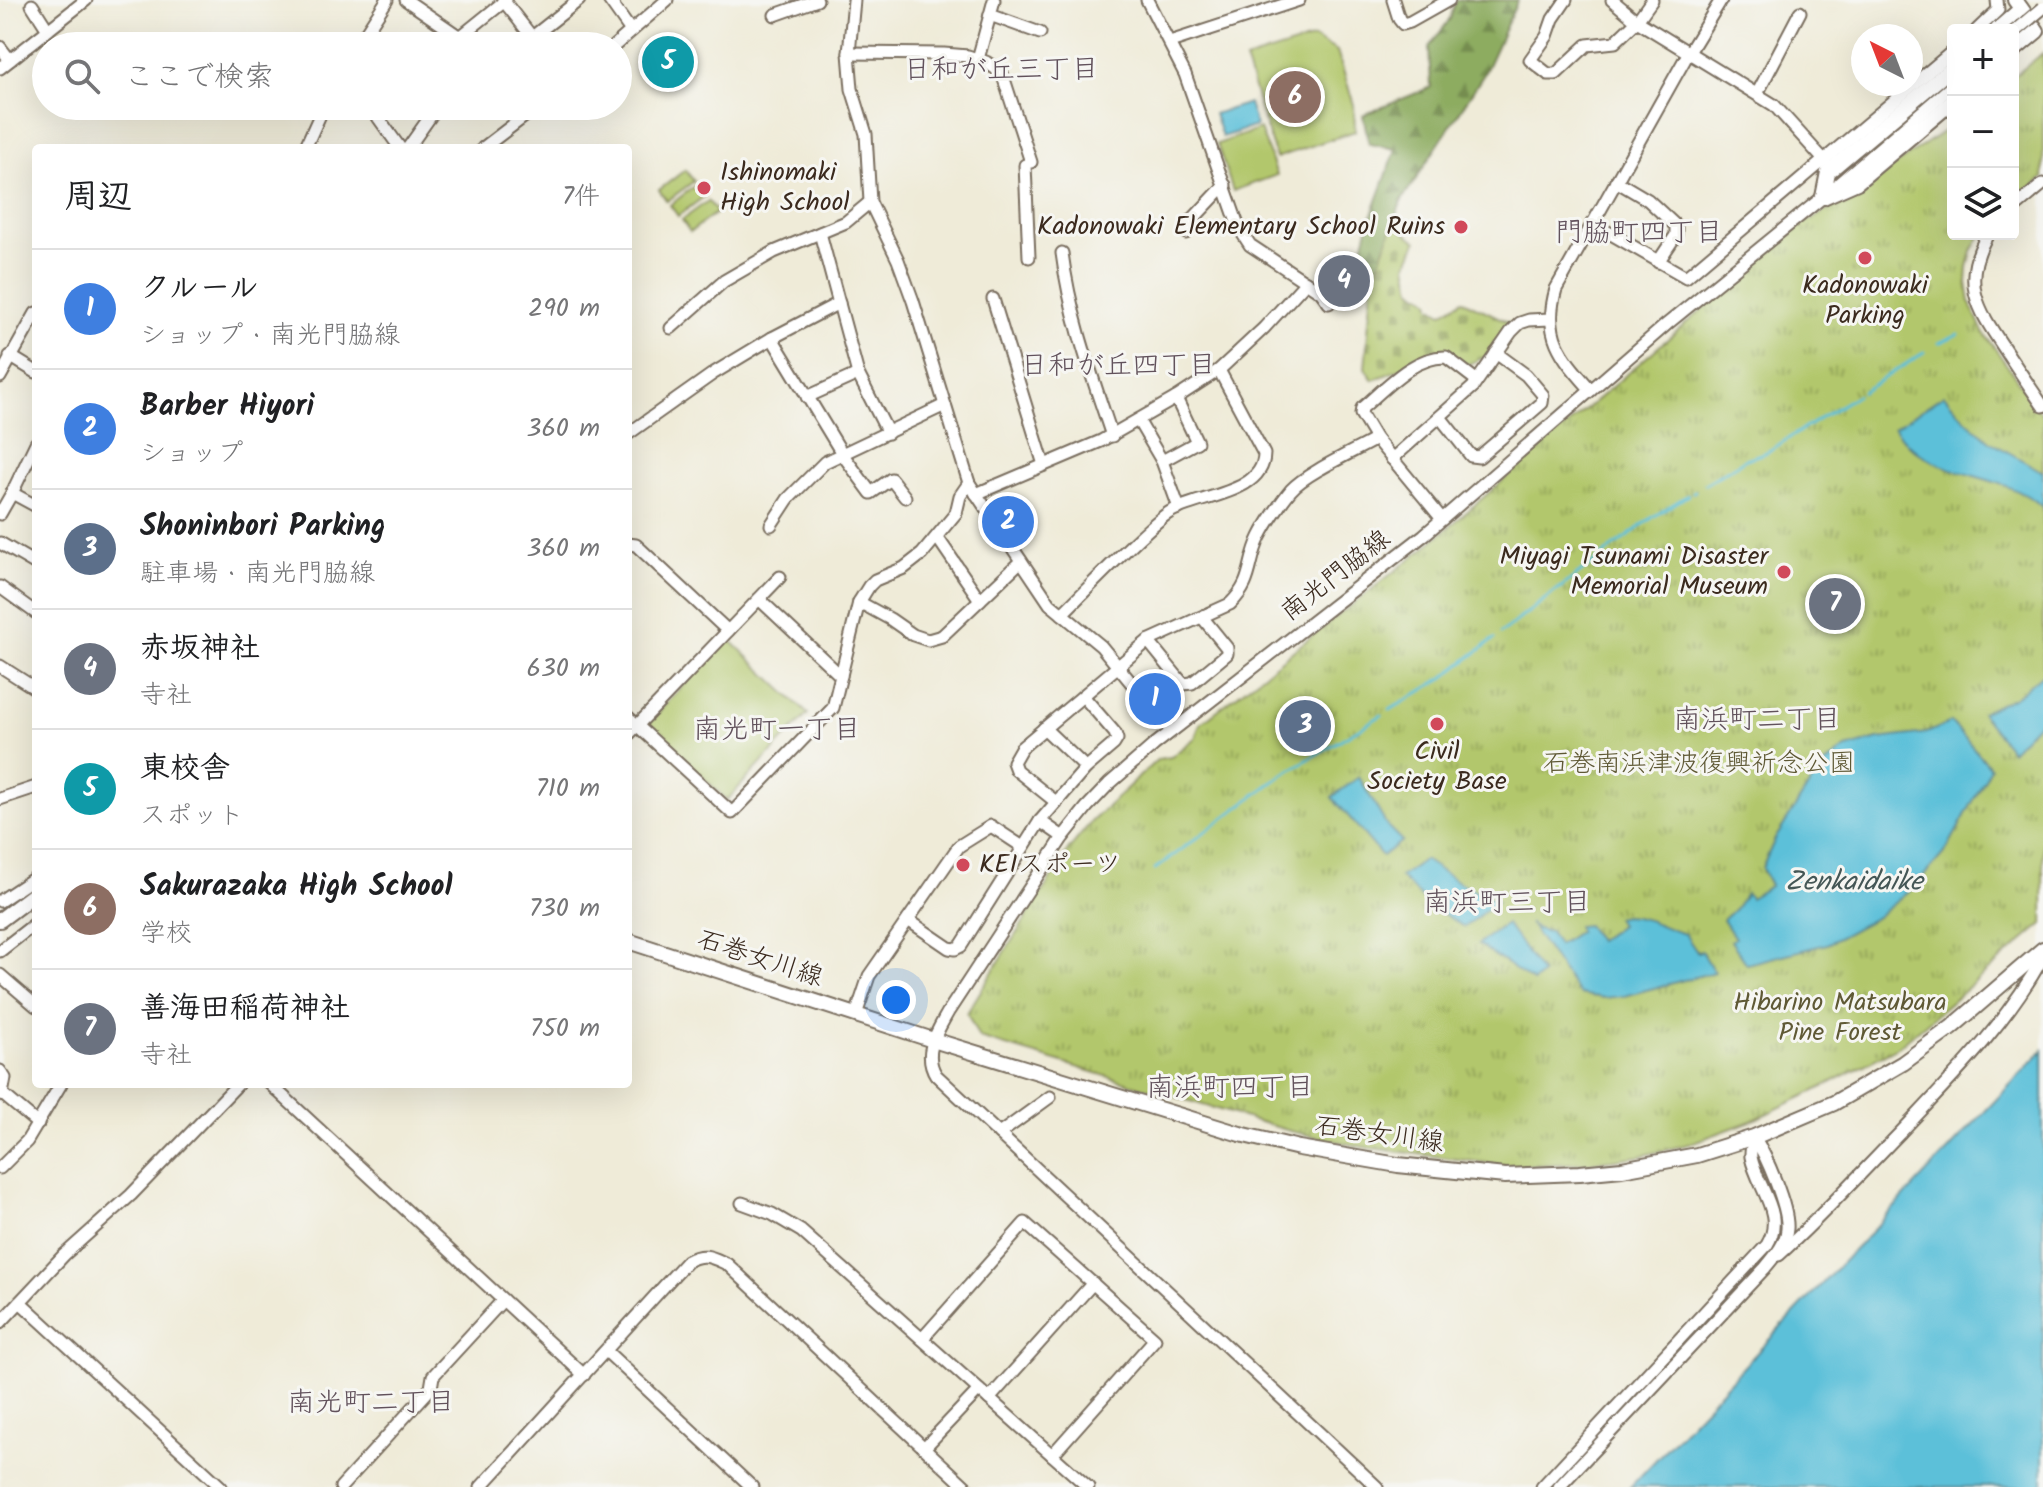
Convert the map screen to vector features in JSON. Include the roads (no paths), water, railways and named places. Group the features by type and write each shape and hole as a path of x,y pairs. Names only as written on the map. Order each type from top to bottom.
{"main road":[{"path":"2002,24 2018,5 2040,36 2019,48"},
{"path":"1823,197 1828,172 1947,72"},
{"path":"1823,197 1857,182 1947,106"},
{"path":"0,920 32,896"},
{"name":"石巻女川線","path":"632,942 933,1040 1240,1134 1398,1165 1505,1176 1622,1169 1697,1155 1754,1137 1834,1103 1903,1063 1951,1028 2043,949"}],"street":[{"path":"45,32 72,4 86,0"},
{"path":"366,32 387,0"},
{"path":"406,0 453,32"},
{"path":"466,32 504,0 528,32"},
{"path":"545,32 579,0"},
{"path":"609,0 631,31 667,0"},
{"path":"775,15 817,0"},
{"path":"854,0 849,53 852,89 866,134 870,202 898,260 972,489 1044,597 1101,646 1171,731"},
{"path":"978,59 994,0"},
{"path":"1147,0 1185,74 1239,228 1250,245 1321,292 1329,303"},
{"path":"1170,42 1299,0"},
{"path":"1393,0 1403,24 1449,0"},
{"path":"1566,0 1530,60 1548,74 1556,74 1587,45 1615,42 1637,21 1652,0"},
{"path":"1612,0 1637,21 1779,109 1824,160"},
{"path":"1591,390 1564,358 1553,335 1550,319 1556,289 1688,52 1721,0"},
{"path":"1983,24 1998,10 1997,0"},
{"path":"32,5 48,30"},
{"path":"2019,28 2043,8"},
{"path":"1757,94 1800,12"},
{"path":"990,15 1040,33"},
{"path":"0,47 5,64 32,43"},
{"path":"849,53 968,56 986,62 1002,73 1028,164 1029,257"},
{"path":"1592,223 1686,277 1947,56"},
{"name":"南光門脇線","path":"933,1040 948,1012 1063,837 1109,784 1171,731 1326,613 1442,519 1679,314 1823,197 1947,90"},
{"path":"307,144 318,120"},
{"path":"380,120 397,144"},
{"path":"411,144 428,120"},
{"path":"488,144 520,120"},
{"path":"1616,181 1648,200 1676,226 1676,235 1658,262"},
{"path":"2019,204 2043,184"},
{"path":"1186,233 1193,219 1225,185"},
{"path":"671,328 724,281 774,252 846,222 870,202"},
{"path":"820,233 858,374 888,433"},
{"path":"1985,240 1976,258 1973,275 1978,307 2043,406"},
{"path":"1062,253 1076,323 1112,436"},
{"path":"780,577 728,631 632,721 732,813 833,708 859,602 869,586 875,580 904,568 922,554 956,513 960,496 1112,436 1176,398 1219,370 1264,328 1306,282"},
{"path":"993,299 1044,465"},
{"path":"632,431 714,373 839,303"},
{"path":"1392,459 1473,387 1520,323 1550,319"},
{"path":"0,377 32,320"},
{"path":"772,338 843,455 871,493 891,479 905,497"},
{"path":"1440,417 1471,456 1479,457 1542,403 1543,395 1526,375 1496,353"},
{"path":"10,356 32,370"},
{"path":"1442,519 1376,439 1361,414 1362,408 1409,369 1440,357 1446,357 1476,380"},
{"path":"1062,614 1148,529 1171,511 1255,477 1264,454 1219,370"},
{"path":"807,397 858,374"},
{"path":"1162,461 1197,442 1176,398"},
{"path":"771,525 788,499 825,462 945,405"},
{"path":"1138,420 1162,461 1179,508"},
{"path":"1056,802 1016,770 1013,762 1021,748 1148,641 1230,604 1240,595 1247,582 1261,536 1292,489 1304,479 1376,439"},
{"path":"0,514 32,454"},
{"path":"12,493 32,504"},
{"path":"937,537 980,600"},
{"path":"0,543 32,562"},
{"path":"632,544 728,631"},
{"path":"859,602 913,635 933,640 942,636 1021,561"},
{"path":"0,587 32,610"},
{"path":"759,599 841,676"},
{"path":"1148,641 1183,684 1192,683 1227,654 1227,648 1202,617"},
{"path":"0,666 32,686"},
{"path":"908,920 949,948 961,946 1040,821 1086,768 1117,739 1083,696"},
{"path":"1044,728 1086,768"},
{"path":"0,799 32,788"},
{"path":"1040,821 1063,837"},
{"path":"856,1015 869,976 959,846 991,826 1023,847"},
{"path":"0,901 32,880"},
{"path":"0,951 32,926"},
{"path":"1559,1487 1765,1268 1808,1229 1959,1070 2002,1019 2043,957"},
{"path":"0,975 32,1003"},
{"path":"933,1040 930,1060 936,1075 1377,1487"},
{"path":"0,1071 5,1078 1,1096 38,1124"},
{"path":"0,1168 27,1141 59,1088"},
{"path":"0,1323 64,1255 131,1195 234,1088"},
{"path":"274,1088 584,1375"},
{"path":"999,1134 1050,1097"},
{"path":"1754,1137 1765,1154 1787,1226 1780,1249 1765,1268"},
{"path":"1542,1487 1767,1245 1774,1223 1773,1213 1750,1155 1754,1137"},
{"path":"742,1203 772,1214 801,1231 1088,1487"},
{"path":"922,1339 1025,1223 1093,1283 1155,1339 1052,1455"},
{"path":"481,1487 687,1261 697,1256 727,1264 966,1487"},
{"path":"989,1399 1093,1283"},
{"path":"341,1487 431,1388 433,1376 503,1300"},
{"path":"20,1302 221,1487"},
{"path":"606,1351 752,1487"},
{"path":"924,1448 979,1390"}],"water":[{"path":"1249,103 1256,126 1222,137 1214,114"},
{"path":"1944,395 1991,442 2043,472 2043,507 2016,490 1927,458 1913,449 1894,428"},
{"path":"2043,674 2043,718 2011,751 1981,713 2015,697"},
{"name":"Zenkaidaike","path":"1951,722 1991,768 1946,851 1913,888 1877,917 1827,944 1747,964 1731,941 1735,938 1723,920 1746,893 1750,898 1770,886 1762,868 1775,839 1821,767 1846,748 1878,739 1927,733"},
{"path":"1359,777 1387,826 1402,841 1382,856 1332,797"},
{"path":"1424,860 1497,902 1464,927 1427,903 1400,877"},
{"path":"1624,916 1685,934 1697,952 1702,951 1714,972 1624,996 1603,998 1579,994 1529,923 1550,932 1558,945 1579,931 1577,926 1587,925 1598,941 1620,925 1616,918"},
{"path":"1506,924 1542,974 1533,982 1478,944"},
{"path":"2043,1050 2043,1487 1630,1487"}],"waterway":[{"path":"1939,343 1958,334"},
{"path":"1862,392 1925,352"},
{"path":"1705,484 1746,459 1767,452 1857,395"},
{"path":"1501,633 1653,517 1688,495"},
{"path":"1390,710 1443,678 1494,639"},
{"path":"1155,869 1282,775 1382,715"}],"place":[{"name":"東校舎","path":"668,62"},
{"name":"Sakurazaka High School","path":"1295,97"},
{"name":"Ishinomaki High School","path":"704,188"},
{"name":"Kadonowaki Elementary School Ruins","path":"1461,227"},
{"name":"Kadonowaki Parking","path":"1865,258"},
{"name":"赤坂神社","path":"1344,281"},
{"name":"Barber Hiyori","path":"1008,522"},
{"name":"Miyagi Tsunami Disaster Memorial Museum","path":"1784,572"},
{"name":"善海田稲荷神社","path":"1835,604"},
{"name":"クルール","path":"1155,699"},
{"name":"Civil Society Base","path":"1437,724"},
{"name":"Shoninbori Parking","path":"1305,726"},
{"name":"KEIスポーツ","path":"963,865"}],"district":[{"name":"日和が丘三丁目","path":"1001,70"},
{"name":"門脇町四丁目","path":"1639,233"},
{"name":"日和が丘四丁目","path":"1118,366"},
{"name":"南浜町二丁目","path":"1757,720"},
{"name":"南光町一丁目","path":"777,730"},
{"name":"南浜町三丁目","path":"1507,903"},
{"name":"南浜町四丁目","path":"1230,1088"},
{"name":"南光町二丁目","path":"371,1403"}],"park label":[{"name":"石巻南浜津波復興祈念公園","path":"1699,764"},
{"name":"Hibarino Matsubara Pine Forest","path":"1840,1018"}]}
